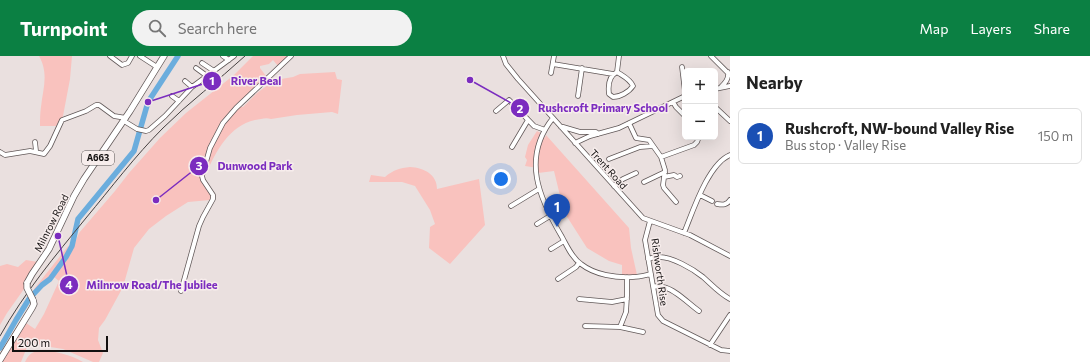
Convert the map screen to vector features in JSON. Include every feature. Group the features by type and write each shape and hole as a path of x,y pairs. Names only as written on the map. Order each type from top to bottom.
{"main road":[{"name":"Milnrow Road","path":"0,360 34,304 27,288 28,284 32,274 49,249 74,196 125,120 164,56"}],"street":[{"path":"110,56 122,65 128,63 132,56"},
{"path":"140,56 157,67"},
{"path":"223,56 229,60"},
{"path":"0,152 5,155 30,151 36,151 42,154 47,151 50,146 62,120 86,111 96,105 99,105 114,116 120,116 137,129 146,131 152,129 192,87 234,56"},
{"path":"181,291 199,226 213,199 213,195 202,176 210,148 227,118 292,56"},
{"name":"Trent Road","path":"503,56 510,69 642,218 684,233 730,256"},
{"path":"551,73 554,56"},
{"path":"553,64 615,73 631,82 633,86 630,90 615,98 608,92 611,79 615,73 619,56"},
{"path":"712,57 729,74 727,80 721,87"},
{"path":"202,63 214,71"},
{"path":"196,68 207,76"},
{"path":"578,96 582,68"},
{"path":"185,81 192,87"},
{"path":"718,88 730,86"},
{"path":"172,96 179,101"},
{"path":"575,143 590,136 619,128 682,98"},
{"path":"496,111 509,100 534,126 544,130"},
{"path":"673,102 682,113"},
{"path":"718,110 730,121"},
{"path":"553,118 544,130 537,149 535,170 539,189 545,206 564,241 579,263 586,268 603,275 634,277 651,274"},
{"path":"512,147 528,120"},
{"path":"629,123 636,138 649,140 661,157 665,170 663,186 676,202"},
{"path":"561,127 580,132 596,132 598,134"},
{"path":"661,157 694,145 698,140"},
{"path":"35,142 36,151"},
{"path":"609,159 640,147 653,146"},
{"path":"684,233 708,178 721,161 730,156"},
{"path":"614,186 623,179 636,173"},
{"path":"644,182 665,175 680,176"},
{"path":"511,206 539,189"},
{"path":"700,196 712,201"},
{"path":"717,204 724,204 728,202 730,208"},
{"path":"537,224 550,216"},
{"name":"Rishworth Rise","path":"650,221 645,240 658,315 662,321 721,350 730,351"},
{"path":"551,249 564,241"},
{"path":"648,259 662,257 689,267 730,300"},
{"path":"558,278 576,267 579,263"},
{"path":"620,327 626,312 627,277"},
{"path":"654,286 663,287 676,293 698,311"},
{"path":"579,299 607,302 627,300"},
{"path":"710,345 730,315"},
{"path":"585,326 620,327 643,332"}],"shaded area":[{"path":"39,56 72,56 70,79 63,116 56,126 40,126 40,112 45,75"},
{"path":"253,56 289,56 278,66 273,60 269,64 260,66 266,76 265,78 217,129 200,175 200,178 211,195 210,200 188,202 149,229 134,248 123,287 99,328 98,340 103,353 99,362 93,362 63,349 29,342 21,362 2,362 26,323 35,329 44,314 59,281 54,277 70,255 79,233 160,138 186,113 234,75"},
{"path":"335,72 337,79 342,80 338,114 332,112 271,119 263,118 246,123 224,141 206,174 204,172 213,144 223,126 240,106 243,107 257,93 272,82 281,79 300,74"},
{"path":"537,131 545,138 546,135 629,228 631,248 637,275 622,276 622,265 609,261 587,248 564,212 554,171 538,173 538,168 525,166 527,160 525,157 528,145"},
{"path":"410,167 425,170 429,173 435,179 437,189 479,179 485,225 450,264 429,248 430,227 435,224 430,210 415,186 402,182 369,182 371,175 385,177 397,170"},
{"path":"69,245 67,254 49,278 42,282 34,291 34,289"},
{"path":"26,260 38,262 25,283 24,289 0,325 0,266 7,264 18,267"},
{"path":"37,351 60,353 83,362 25,362 30,355"}],"waterway":[{"path":"0,348 29,299 50,279 66,257 72,246 78,219 134,151 148,102 178,56"}],"tram line":[{"path":"0,336 9,320 40,275 123,172 173,118 245,56"}],"place":[{"name":"Rushcroft Primary School","path":"470,80"},
{"name":"River Beal","path":"148,102"},
{"name":"Dunwood Park","path":"156,200"},
{"name":"Rushcroft, NW-bound Valley Rise","path":"557,227"},
{"name":"Milnrow Road/The Jubilee","path":"58,236"}]}
